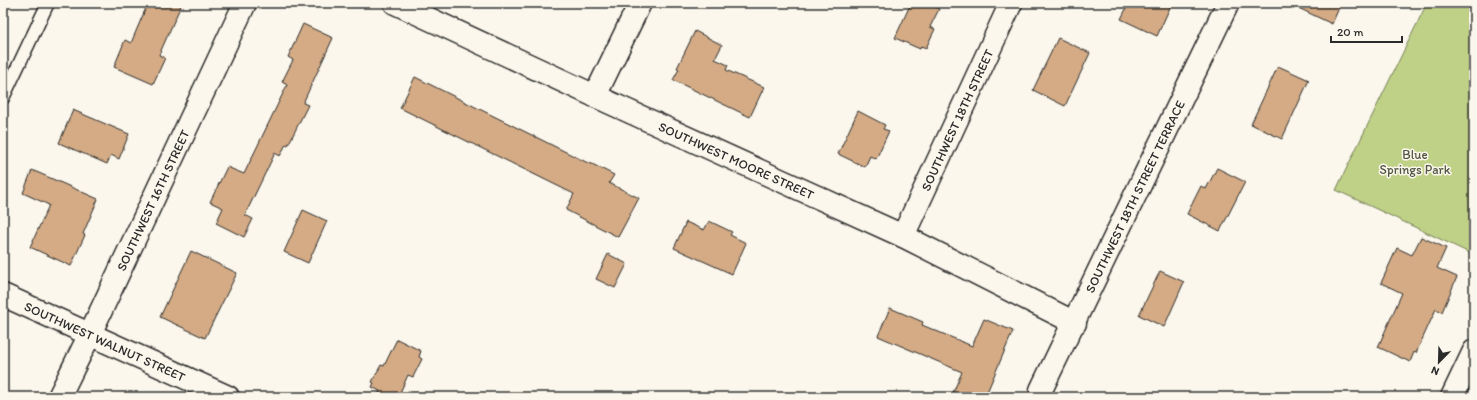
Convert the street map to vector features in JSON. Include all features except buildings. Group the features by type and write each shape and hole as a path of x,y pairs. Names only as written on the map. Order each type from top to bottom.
{"street":[{"name":"SOUTHWEST 16TH STREET","path":"59,397 245,3"},
{"name":"SOUTHWEST MOORE STREET","path":"395,3 903,236 1075,323"},
{"path":"595,96 640,3"},
{"name":"SOUTHWEST 18TH STREET","path":"903,236 1011,3"},
{"name":"SOUTHWEST 18TH STREET TERRACE","path":"1042,390 1228,3"},
{"name":"SOUTHWEST WALNUT STREET","path":"3,295 228,397"},
{"path":"1452,397 1474,351"}],"lane":[{"path":"3,98 48,3"}],"green space":[{"name":"Blue Springs Park","path":"1427,3 1474,3 1474,255 1336,190"}]}
